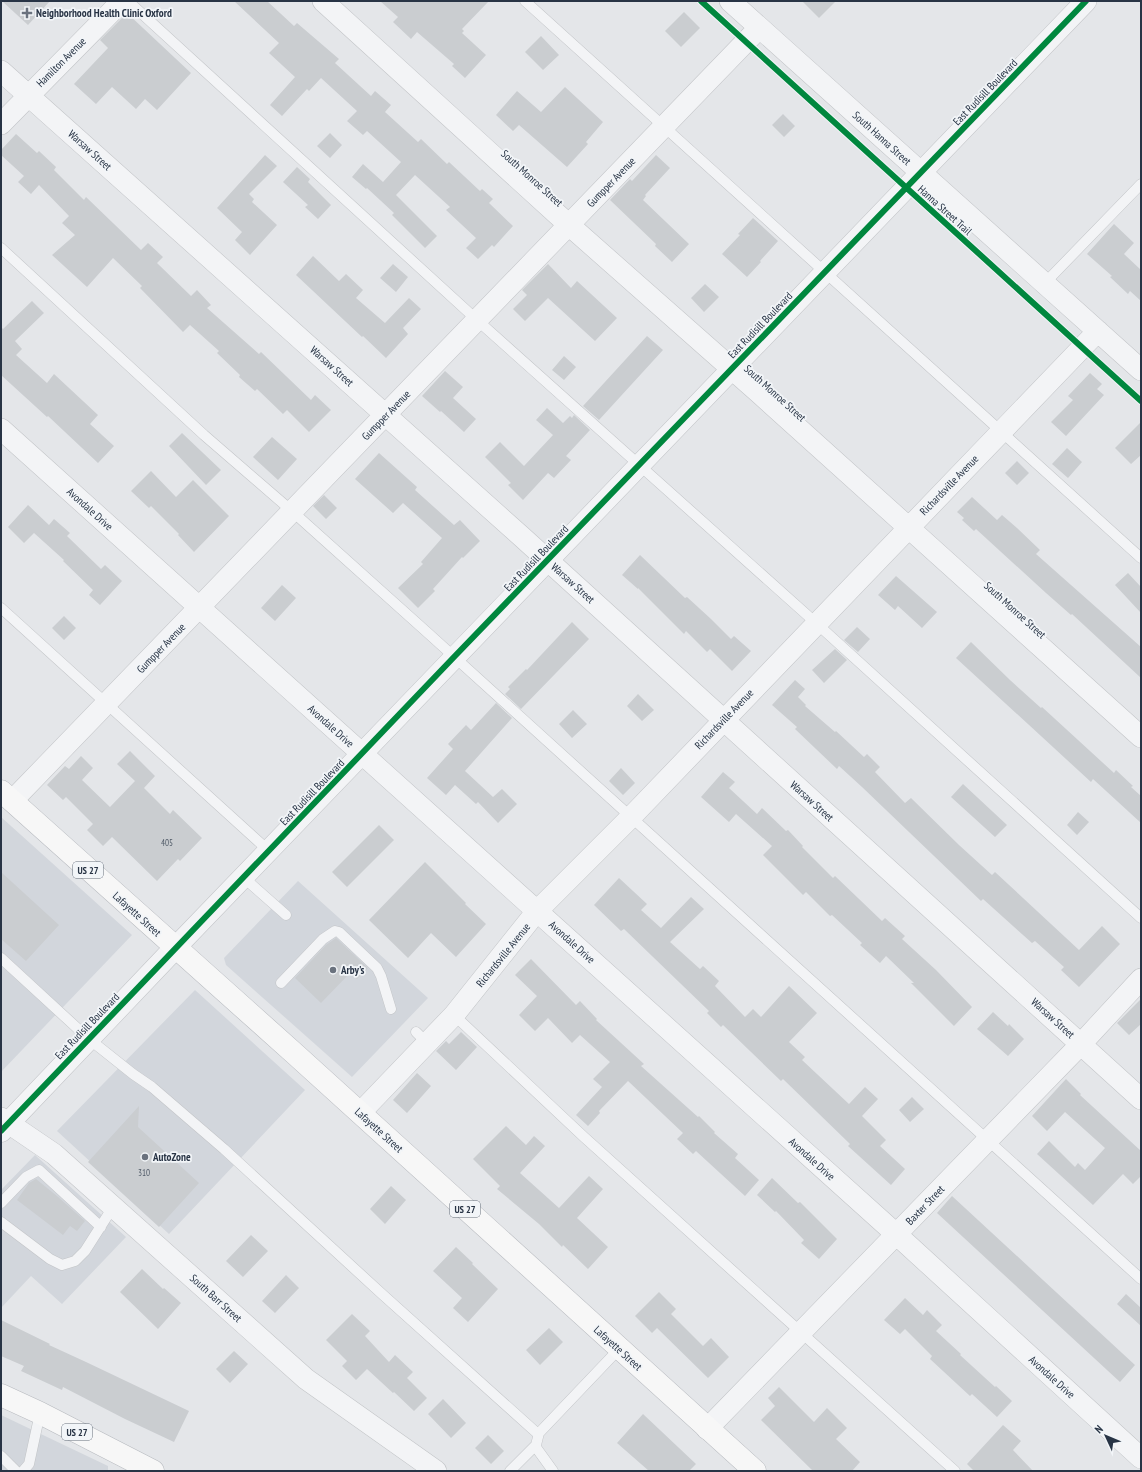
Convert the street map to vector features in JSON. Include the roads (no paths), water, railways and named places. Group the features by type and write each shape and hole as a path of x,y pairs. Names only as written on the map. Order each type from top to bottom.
{"highway":[{"name":"Lafayette Street","path":"7,796 755,1471"},
{"name":"US 27","path":"1,1395 40,1413 152,1471"}],"street":[{"name":"Hamilton Avenue","path":"1,124 122,1"},
{"name":"South Monroe Street","path":"323,1 569,225 732,368 1141,737"},
{"name":"South Hanna Street","path":"730,1 1141,370"},
{"name":"East Rudisill Boulevard","path":"4,1124 89,1039 454,657 1086,1"},
{"name":"Gumpper Avenue","path":"7,796 107,704 759,28"},
{"name":"Warsaw Street","path":"1,71 548,560 1141,1098"},
{"name":"Richardsville Avenue","path":"360,1113 422,1037 454,1016 537,912 1098,331"},
{"name":"Avondale Drive","path":"1,429 896,1234 1141,1458"},
{"name":"Baxter Street","path":"707,1429 1081,1044 1141,979"},
{"name":"South Barr Street","path":"4,1124 54,1154 306,1379 436,1471"}],"lane":[{"path":"128,1 477,320 816,623 1141,918"},
{"path":"525,1 1141,558"},
{"path":"1044,284 1141,184"},
{"path":"1,248 204,436 293,512 631,816 987,1141 1141,1279"},
{"path":"1,608 269,851"},
{"path":"243,877 286,915"},
{"path":"281,983 323,939 335,931 339,932 377,968 381,976 391,1009"},
{"path":"1,958 89,1039 152,1087 224,1149 538,1434"},
{"path":"454,1016 596,1147 955,1471"},
{"path":"1,1203 26,1177 39,1170 101,1227"},
{"path":"1,1222 50,1259 62,1265 75,1261 85,1251 112,1207"},
{"path":"510,1471 536,1445 538,1434 619,1348"},
{"path":"23,1471 29,1464 40,1413"},
{"path":"535,1446 554,1471"},
{"path":"1,1456 16,1471"}],"place":[{"name":"Neighborhood Health Clinic Oxford","path":"27,13"},
{"name":"Arby's","path":"333,970"},
{"name":"AutoZone","path":"145,1157"}]}
